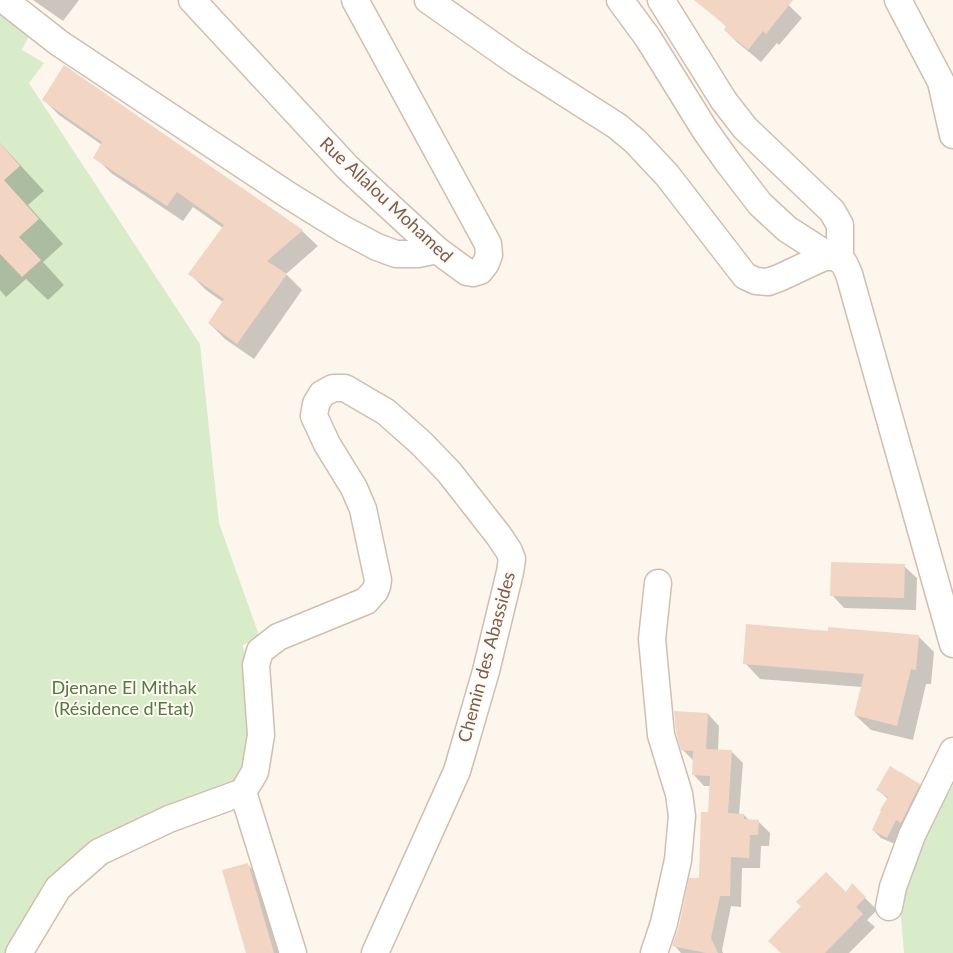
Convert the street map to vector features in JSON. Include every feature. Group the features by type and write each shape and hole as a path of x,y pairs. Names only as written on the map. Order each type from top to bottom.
{"street":[{"path":"4,0 59,43 288,195 343,229 377,247 396,254 413,254 437,250"},
{"name":"Rue Allalou Mohamed","path":"192,0 348,168 437,250 467,272 473,273 480,270 486,263 489,255 488,244 355,0"},
{"path":"428,0 515,61 617,126 635,141 667,175 745,276 756,281 768,282 824,257 835,258"},
{"path":"620,0 648,38 710,138 760,204 787,229 848,268 953,644"},
{"path":"661,0 724,101 740,121 794,177 832,211 840,225 835,258"},
{"path":"898,0 941,82 953,136"},
{"name":"Chemin des Abassides","path":"243,792 255,772 261,735 256,665 260,651 278,636 366,601 377,586 378,580 363,509 354,488 326,444 314,416 316,404 322,394 333,388 345,388 386,412 449,472 509,551 512,559 486,671 457,771 375,953"},
{"path":"654,953 664,923 678,860 682,816 679,794 661,735 652,639 658,583"},
{"path":"889,907 893,887 912,835 953,751"},
{"path":"18,953 58,888 99,852 169,819 243,792 293,953"}],"green space":[{"name":"Djenane El Mithak (Résidence d'Etat)","path":"0,0 33,27 22,50 44,63 29,83 200,344 219,523 260,638 243,645 252,711 250,750 237,783 84,855 8,953 0,953"},
{"path":"953,785 953,953 904,953 899,894 918,848"}],"building":[{"path":"694,0 793,0 766,34 763,31 748,50 724,30 726,26"},
{"path":"64,65 303,230 267,261 287,274 237,344 208,323 224,299 188,274 224,225 177,192 167,206 93,158 102,142 42,100"},
{"path":"0,143 20,166 4,180 39,219 19,237 41,260 22,277 0,254"},
{"path":"831,562 905,564 904,598 830,596"},
{"path":"746,624 828,631 828,627 919,635 916,670 911,669 897,726 854,715 864,674 743,664"},
{"path":"674,711 708,713 706,749 732,750 728,813 744,814 744,819 759,820 758,835 750,835 749,858 731,857 730,896 720,896 711,938 718,953 706,953 672,946 679,926 689,878 699,878 701,812 708,812 710,776 692,775 693,751 681,750 676,732"},
{"path":"890,766 920,784 901,823 896,820 887,838 872,830 880,810 888,797 876,790"},
{"path":"248,863 274,953 246,953 222,870"},
{"path":"826,872 846,892 852,883 866,897 856,907 863,914 825,953 781,953 768,941 801,906 796,902"}]}
